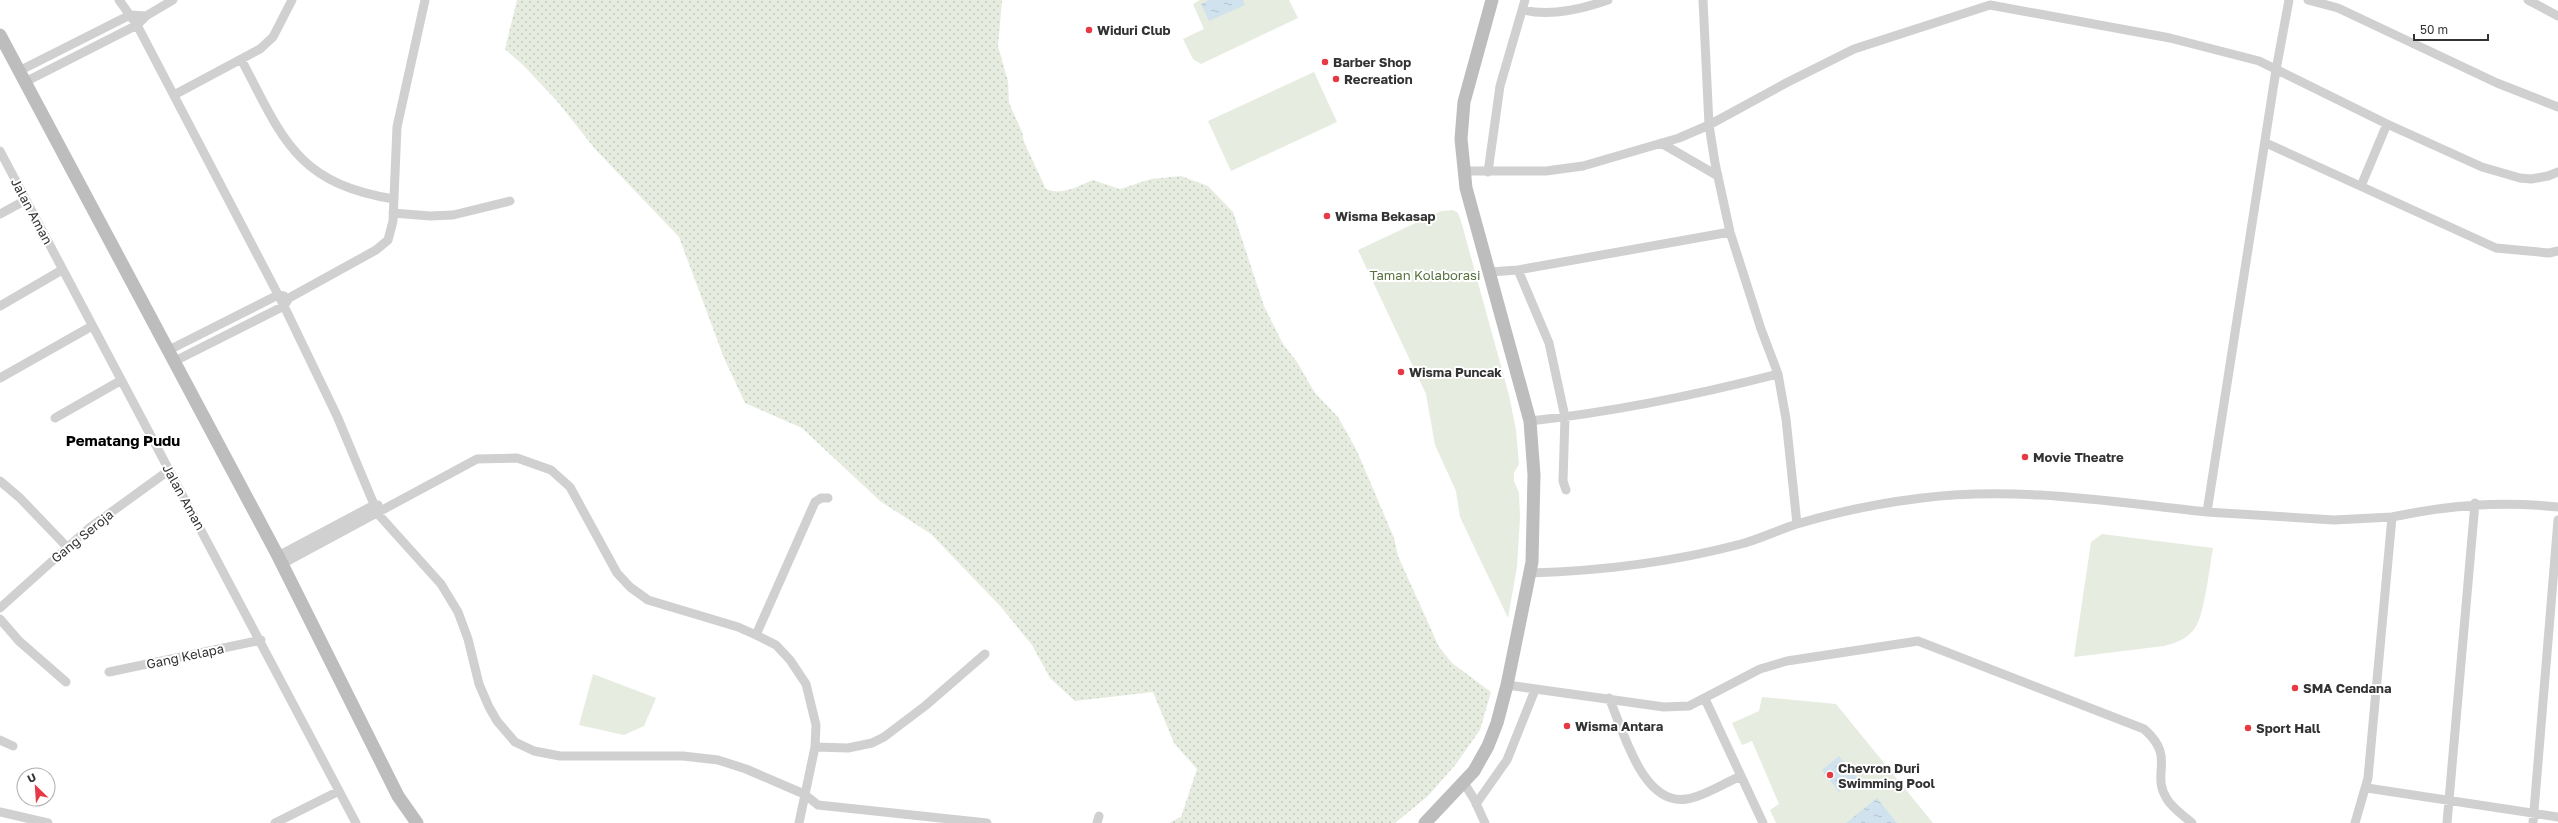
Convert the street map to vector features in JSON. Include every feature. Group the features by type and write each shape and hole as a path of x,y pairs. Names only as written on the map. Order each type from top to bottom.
{"street":[{"path":"119,0 137,25 284,306 337,416 378,514 441,584 458,612 468,639 479,684 489,707 515,742 534,751 560,756 683,756 718,760 746,769 804,794 818,804 987,823"},
{"path":"22,76 137,25 146,16 173,0"},
{"path":"174,95 260,49 273,37 292,0"},
{"path":"175,361 284,306 289,298 388,240 394,213 397,127 406,76 425,0"},
{"path":"1425,823 1464,783 1488,746 1497,723 1530,573 1534,475 1530,421 1466,188 1461,138 1463,108 1492,0"},
{"path":"1488,172 1500,86 1524,10 1525,0"},
{"path":"1524,10 1539,14 1571,10 1608,0"},
{"path":"1703,0 1709,125 1718,176 1730,232 1756,314 1778,374 1786,418 1797,524"},
{"path":"2207,512 2266,143 2276,70 2289,0"},
{"path":"2308,0 2338,8 2497,83 2558,107"},
{"path":"2528,0 2558,16"},
{"path":"1464,171 1546,172 1583,166 1661,143 1692,133 1709,125 1788,82 1854,49 1991,3 2170,38 2259,60 2276,70 2387,124 2482,167 2520,178 2548,176 2558,172"},
{"path":"22,76 130,15 146,16"},
{"path":"0,35 280,560 394,789 417,823"},
{"path":"241,59 278,132 294,153 308,166 343,186 374,196 394,199"},
{"path":"2361,186 2387,124"},
{"path":"1661,143 1718,176"},
{"path":"2266,143 2496,248 2550,253 2558,251"},
{"name":"Jalan Aman","path":"0,151 120,381 261,640 356,823"},
{"path":"0,214 26,200"},
{"path":"394,213 430,216 454,215 510,200"},
{"path":"1490,272 1518,270 1730,232"},
{"path":"0,306 62,270"},
{"path":"1518,270 1549,342 1565,417 1563,481 1566,490"},
{"path":"169,350 278,295 289,298"},
{"path":"0,378 92,326"},
{"path":"1530,421 1655,403 1778,374"},
{"path":"55,418 120,381"},
{"path":"280,560 378,514 387,506 477,459 517,458 534,462 551,470 570,486 617,573 630,588 648,600 738,627 756,634 776,645 790,660 806,684 816,724 815,747 799,823"},
{"name":"Gang Seroja","path":"0,608 67,547 168,470"},
{"path":"0,481 20,498 67,547"},
{"path":"1530,573 1624,566 1684,556 1742,544 1797,524 1870,507 1922,498 1973,495 2090,498 2207,512 2334,520 2392,517 2475,503 2514,503 2558,507"},
{"path":"756,634 814,502 821,498 828,498"},
{"path":"2447,823 2475,503"},
{"path":"280,560 374,505 387,506"},
{"path":"2355,823 2367,788 2392,517"},
{"path":"2534,818 2558,520"},
{"path":"0,619 19,641 66,682"},
{"name":"Gang Kelapa","path":"109,672 261,640"},
{"path":"1506,685 1535,690 1609,698 1664,707 1689,706 1760,669 1782,662 1918,641 2144,729 2157,740 2161,750 2163,789 2167,800 2192,823"},
{"path":"815,747 848,748 872,742 884,737 925,706 985,654"},
{"path":"1476,804 1507,760 1535,690"},
{"path":"1609,698 1643,776 1653,788 1663,795 1671,798 1688,799 1741,776"},
{"path":"1705,699 1763,823"},
{"path":"0,740 13,746"},
{"path":"1464,783 1476,804 1484,823"},
{"path":"2367,788 2449,800 2534,818 2558,817"},
{"path":"275,823 339,791"},
{"path":"0,812 48,823"}],"green space":[{"path":"517,0 1002,0 998,46 1008,81 1009,103 1022,132 1024,142 1046,189 1052,191 1064,191 1093,180 1120,189 1151,179 1181,176 1208,186 1233,212 1264,306 1283,344 1297,362 1315,393 1338,417 1357,451 1394,538 1398,556 1439,647 1452,663 1491,692 1480,730 1456,764 1428,796 1395,823 1169,823 1181,817 1197,769 1174,743 1153,692 1075,701 1050,678 1032,645 1001,607 931,534 880,501 802,428 745,403 724,358 679,237 595,149 557,101 523,65 505,49"},
{"path":"1200,0 1289,0 1298,18 1201,64 1193,59 1183,39 1204,29 1193,4"},
{"path":"1314,72 1337,122 1231,171 1208,121"},
{"name":"Taman Kolaborasi","path":"1453,210 1458,213 1461,221 1509,395 1516,430 1519,464 1514,473 1514,481 1519,493 1520,518 1517,567 1508,618 1460,517 1456,491 1435,445 1426,394 1358,250 1441,211"},
{"path":"2102,534 2213,548 2201,613 2195,628 2185,638 2164,646 2074,657 2091,542"},
{"path":"593,674 656,698 644,726 624,735 579,725"},
{"name":"Chevron Duri Swimming Pool","path":"1762,697 1836,704 1933,823 1776,823 1770,810 1779,804 1752,741 1742,745 1732,723 1759,711"}],"water":[{"path":"1209,0 1243,0 1245,5 1209,21 1201,4"},
{"path":"1839,756 1857,778 1839,792 1822,770"},
{"path":"1877,798 1897,823 1846,823"}],"place":[{"name":"Widuri Club","path":"1089,30"},
{"name":"Barber Shop","path":"1325,62"},
{"name":"Recreation","path":"1336,79"},
{"name":"Wisma Bekasap","path":"1327,216"},
{"name":"Wisma Puncak","path":"1401,372"},
{"name":"Movie Theatre","path":"2025,457"},
{"name":"SMA Cendana","path":"2295,688"},
{"name":"Wisma Antara","path":"1567,726"},
{"name":"Sport Hall","path":"2248,728"},
{"name":"Chevron Duri Swimming Pool","path":"1830,775"}],"district":[{"name":"Pematang Pudu","path":"123,441"}]}
